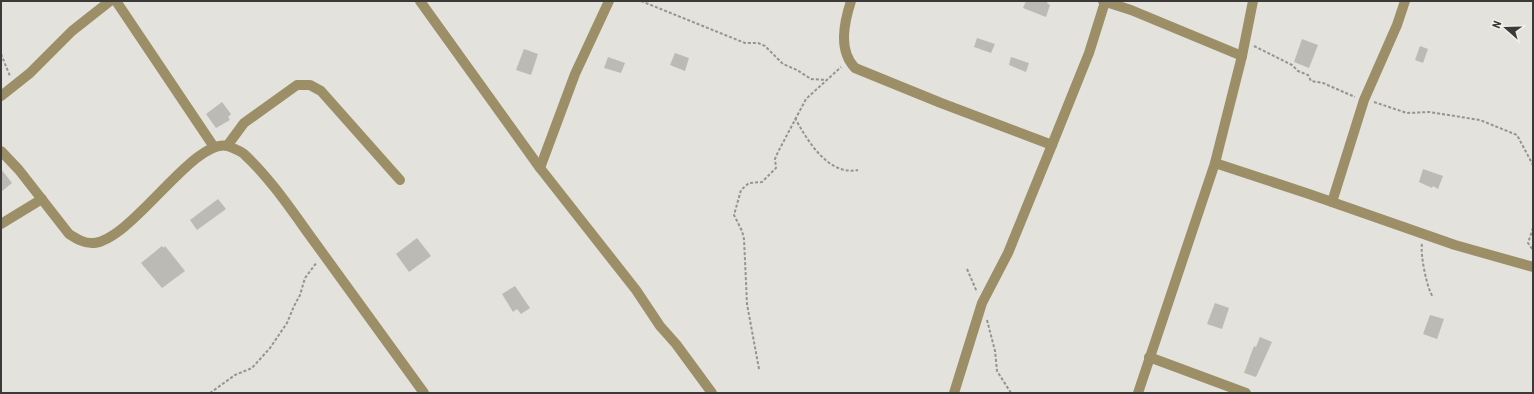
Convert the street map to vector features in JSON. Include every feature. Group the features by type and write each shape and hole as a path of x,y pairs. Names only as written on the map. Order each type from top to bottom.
{"street":[{"path":"1,96 14,87 72,31 110,1"},
{"path":"116,1 214,147"},
{"path":"420,1 540,168 636,290 660,326 676,344 712,393"},
{"path":"540,168 575,74 609,1"},
{"path":"851,1 844,42 848,61 855,68 1052,144"},
{"path":"954,393 982,303 1008,253 1089,53 1104,1 1131,10 1242,56"},
{"path":"1139,392 1149,357 1216,163 1242,56 1243,42 1253,1"},
{"path":"1332,202 1364,100 1397,25 1405,1"},
{"path":"227,146 244,123 283,93 297,84 310,85 321,91 400,180"},
{"path":"1,151 19,170 69,234 81,241 93,243 107,240 193,161 214,147 227,146 243,153 253,163 294,214 424,393"},
{"path":"1216,163 1455,245 1533,267"},
{"path":"1,224 42,200"},
{"path":"1149,357 1246,393"}],"path":[{"path":"641,1 746,43 762,44 768,48 783,64 797,70 810,79 826,80"},
{"path":"1243,42 1290,64 1298,71 1308,75 1311,81 1324,83 1338,91 1364,100 1407,112 1429,112 1480,120 1517,135 1533,165"},
{"path":"1,54 14,87"},
{"path":"759,369 747,304 744,239 742,231 734,215 734,208 741,190 745,186 762,182 776,168 776,156 806,99 848,61"},
{"path":"795,118 823,159 840,169 847,171 858,170"},
{"path":"1533,228 1528,243 1533,250"},
{"path":"1424,234 1421,251 1429,290 1433,297"},
{"path":"210,393 235,376 252,368 263,357 287,323 310,269 316,262 325,257"},
{"path":"967,269 982,303 991,331 997,371 1010,393"}],"building":[{"path":"1026,1 1048,1 1047,3 1050,5 1046,17 1023,8"},
{"path":"977,38 995,44 991,53 974,47"},
{"path":"1302,39 1318,45 1309,68 1294,62"},
{"path":"1420,46 1428,49 1423,63 1415,60"},
{"path":"524,49 538,54 531,75 516,70"},
{"path":"675,53 689,58 685,71 670,65"},
{"path":"608,57 625,63 621,73 604,68"},
{"path":"1011,57 1029,63 1026,72 1009,65"},
{"path":"222,102 231,114 228,117 230,120 216,128 206,114"},
{"path":"1,169 12,183 1,192"},
{"path":"1423,169 1443,176 1438,189 1419,182"},
{"path":"218,199 226,209 197,230 190,220"},
{"path":"417,238 431,256 409,272 396,254"},
{"path":"162,246 164,248 165,246 185,271 162,288 141,263"},
{"path":"515,286 530,308 521,314 517,309 513,312 502,294"},
{"path":"1215,303 1229,308 1222,329 1207,324"},
{"path":"1430,315 1444,319 1437,339 1423,334"},
{"path":"1260,337 1272,342 1256,377 1244,373 1254,346 1256,347"}]}
